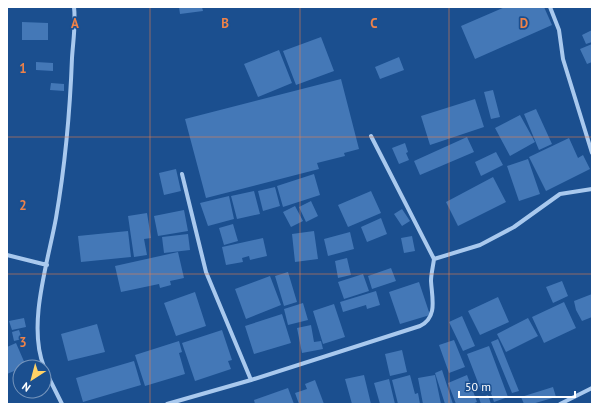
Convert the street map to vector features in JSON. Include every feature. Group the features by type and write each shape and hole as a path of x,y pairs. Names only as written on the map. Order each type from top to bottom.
{"street":[{"path":"41,359 36,328 56,217 66,135 71,79 74,7"},
{"path":"550,7 559,30 563,59 592,153"},
{"path":"167,404 251,380 425,323 432,312 431,279 434,259 370,136"},
{"path":"182,174 206,272 251,380"},
{"path":"434,259 480,245 514,227 560,194 592,189"},
{"path":"7,255 47,265"},
{"path":"52,384 62,404"},
{"path":"560,404 592,388"}],"building":[{"path":"179,7 202,7 203,11 180,14"},
{"path":"505,7 544,7 552,25 475,59 461,26"},
{"path":"22,22 48,23 48,40 22,40"},
{"path":"592,30 592,42 586,44 582,35"},
{"path":"321,37 334,71 296,85 283,51"},
{"path":"592,44 592,62 587,64 580,49"},
{"path":"279,50 292,83 258,97 244,64"},
{"path":"399,57 404,70 380,79 375,67"},
{"path":"36,62 53,63 53,71 36,70"},
{"path":"341,79 359,149 344,153 345,156 317,163 319,169 206,198 185,119"},
{"path":"51,83 64,84 64,91 50,90"},
{"path":"493,90 500,117 491,119 484,92"},
{"path":"475,99 484,127 430,145 421,116"},
{"path":"536,109 552,144 539,150 524,114"},
{"path":"520,115 535,142 510,156 495,128"},
{"path":"467,137 474,152 420,175 414,161"},
{"path":"569,138 578,158 583,155 590,169 546,191 529,157"},
{"path":"405,143 408,152 406,153 409,160 399,164 392,148"},
{"path":"496,152 503,165 481,176 475,162"},
{"path":"528,159 540,194 519,201 507,166"},
{"path":"176,169 181,191 164,195 159,173"},
{"path":"314,174 320,195 283,207 277,186"},
{"path":"493,177 506,202 458,226 446,202"},
{"path":"275,187 280,206 263,211 258,191"},
{"path":"254,191 260,214 237,219 231,196"},
{"path":"371,191 381,213 348,227 338,205"},
{"path":"229,196 234,219 208,226 200,203"},
{"path":"311,201 318,216 306,222 299,207"},
{"path":"295,206 303,221 291,227 283,212"},
{"path":"402,209 410,221 402,226 394,214"},
{"path":"184,210 188,231 158,236 154,216"},
{"path":"147,213 151,238 144,239 147,255 134,257 128,216"},
{"path":"381,218 387,234 367,242 361,227"},
{"path":"233,224 238,241 224,245 219,228"},
{"path":"128,231 131,257 81,262 78,236"},
{"path":"314,231 318,259 295,262 292,234"},
{"path":"350,232 354,249 328,256 324,239"},
{"path":"188,234 190,250 164,253 162,237"},
{"path":"412,236 415,251 404,253 401,238"},
{"path":"263,238 267,256 250,260 249,256 242,258 243,262 226,265 222,247"},
{"path":"178,252 184,278 170,281 171,285 160,288 159,284 121,292 115,266"},
{"path":"347,258 351,275 338,278 335,261"},
{"path":"391,268 396,281 372,289 368,276"},
{"path":"288,272 297,302 284,306 275,276"},
{"path":"363,274 369,291 344,299 338,282"},
{"path":"270,276 281,305 246,319 235,289"},
{"path":"562,281 568,296 553,303 546,287"},
{"path":"419,282 430,315 400,324 389,292"},
{"path":"376,291 380,305 367,309 366,305 343,312 340,302"},
{"path":"195,292 206,326 176,336 164,303"},
{"path":"592,294 592,317 582,321 576,310 574,301"},
{"path":"498,297 509,322 480,335 468,311"},
{"path":"564,302 576,328 544,343 532,317"},
{"path":"303,303 308,320 288,325 284,309"},
{"path":"334,304 345,337 323,344 313,311"},
{"path":"282,314 291,343 254,354 245,326"},
{"path":"462,316 475,346 463,351 449,322"},
{"path":"24,318 26,327 12,330 9,321"},
{"path":"528,318 538,336 506,352 497,334"},
{"path":"97,324 105,352 68,361 61,334"},
{"path":"311,325 314,342 321,341 323,349 302,353 297,328"},
{"path":"19,330 22,339 14,341 12,332"},
{"path":"222,330 232,360 228,361 231,369 195,381 182,343"},
{"path":"498,339 519,391 512,393 491,342"},
{"path":"454,340 465,367 449,373 439,345"},
{"path":"179,341 182,352 179,353 185,374 145,386 135,355"},
{"path":"16,343 23,359 12,359 12,372 7,374 7,347"},
{"path":"489,346 508,397 494,402 490,390 482,393 467,354"},
{"path":"402,350 407,372 390,376 385,354"},
{"path":"134,361 141,385 83,402 76,378"},
{"path":"442,370 453,404 445,404 435,373"},
{"path":"364,375 371,404 352,404 345,379"},
{"path":"410,375 415,394 418,393 420,404 398,404 392,380"},
{"path":"435,375 441,404 423,404 418,378"},
{"path":"467,375 477,402 472,404 456,404 448,383"},
{"path":"389,379 395,404 380,404 374,383"},
{"path":"315,380 324,404 299,404 295,393 307,389 305,384"},
{"path":"553,387 556,397 532,404 524,404 521,397"},
{"path":"288,388 294,404 255,404 254,400"},
{"path":"488,395 491,404 481,404 479,398"}]}
